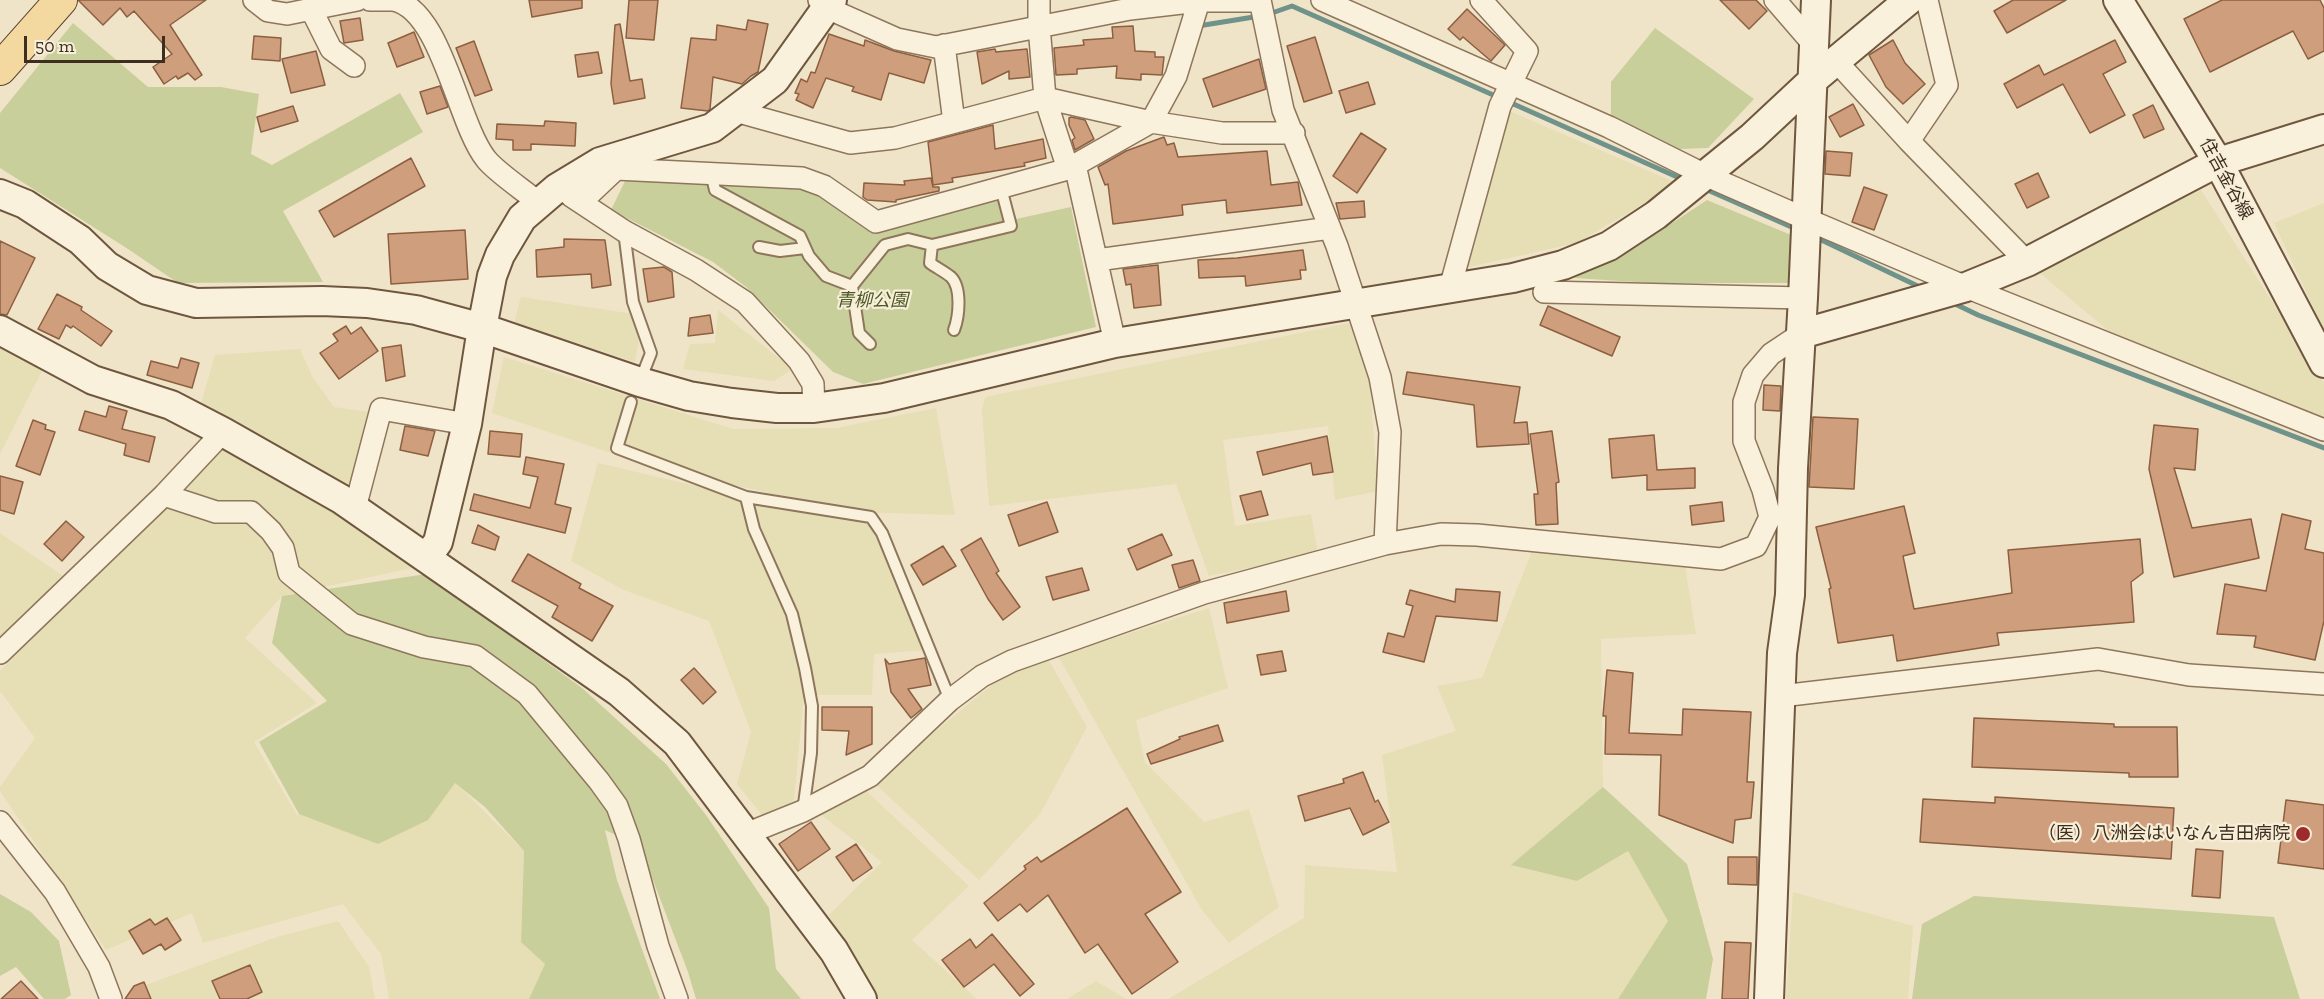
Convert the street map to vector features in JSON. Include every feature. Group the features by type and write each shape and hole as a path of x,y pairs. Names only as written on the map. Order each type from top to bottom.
{"main road":[{"path":"0,69 61,0"}],"street":[{"path":"254,0 268,11 287,14 308,4 357,0"},
{"path":"370,0 394,0 410,8 428,28 486,159 696,270 745,302 799,361 813,384 814,408"},
{"path":"1039,0 1045,98 1072,167 1097,260 1115,343"},
{"path":"1322,0 1609,127 1697,181 1949,292 2324,430"},
{"path":"1450,288 1500,106 1527,51 1481,0"},
{"path":"1775,0 2027,262"},
{"path":"1768,999 1782,653 1790,595 1793,468 1813,80 1825,52 1816,0"},
{"path":"1825,52 1909,0"},
{"path":"1909,141 1947,85 1927,0"},
{"name":"住吉金谷線","path":"2118,0 2218,162 2324,363"},
{"path":"559,198 600,162 712,128 776,80 826,2 897,39 936,47 1130,9 1194,18 1261,7 1283,110 1330,228 1380,377 1390,432 1385,544"},
{"path":"308,4 331,50 354,66"},
{"path":"427,557 438,542 467,424 492,276 500,255 522,218 616,169 801,178 824,186 876,222 1072,167 1151,122 1176,76 1194,18"},
{"path":"944,45 954,122"},
{"path":"0,194 26,204 80,240 107,266 147,290 196,303 322,301 367,303 416,310 482,328 636,392 690,396 777,408 814,408 884,398 1115,343 1513,278 1563,265 1609,246 1656,215 1752,137 1813,80"},
{"path":"735,111 850,143 895,138 1045,98 1151,122 1222,133 1294,133"},
{"path":"746,834 802,811 870,777 950,700 982,676 1012,662 1204,593 1385,544 1441,534 1477,535 1721,559 1756,546 1770,517 1763,490 1744,441 1744,402 1752,375 1771,354 1801,334 1949,292 2027,262 2218,162 2324,129"},
{"path":"1097,260 1330,228"},
{"path":"1544,292 1803,298"},
{"path":"0,330 93,380 171,405 224,432 355,508 619,692 677,743 834,951 862,999"},
{"path":"355,508 381,409 467,424"},
{"path":"0,653 164,495 224,432"},
{"path":"164,495 216,512 251,512 271,531 283,548 289,573 352,624 424,647 475,657 527,694 617,806 629,839 658,946 677,999"},
{"path":"1781,696 2098,659 2189,675 2324,684"},
{"path":"0,822 55,892 99,967 111,999"}],"lane":[{"path":"711,173 715,190 800,237 809,256 826,276 852,285"},
{"path":"870,344 859,333 852,285 885,245 908,239 932,245 1011,226 1001,188"},
{"path":"624,231 633,302 651,353 616,448 746,496 870,517 882,533 950,700"},
{"path":"932,245 930,264 953,279 957,288 957,321 954,330"},
{"path":"759,247 780,250 805,248"},
{"path":"746,496 754,529 792,614 812,706 811,753 802,811"}],"shaded area":[{"path":"1507,110 1679,184 1576,243 1465,268"},
{"path":"2201,190 2324,383 2324,419 2123,343 2035,269"},
{"path":"2324,203 2324,330 2274,223"},
{"path":"521,297 634,314 639,339 635,362 514,323"},
{"path":"718,310 793,369 774,381 683,369 690,344 715,343"},
{"path":"1349,323 1368,362 1378,491 1335,500 1328,426 1223,440 1235,526 1311,514 1318,554 1209,576 1176,484 989,506 982,410 985,397"},
{"path":"0,341 45,365 0,454"},
{"path":"300,349 312,376 334,407 369,412 352,492 200,407 215,355"},
{"path":"504,357 733,429 836,428 936,408 955,515 852,512 647,465 492,413"},
{"path":"225,441 417,567 282,596 245,638 317,703 254,742 297,815 430,757 524,851 521,941 545,964 532,999 389,999 381,954 343,904 203,943 192,913 106,950 0,791 0,787 35,738 0,691 0,671"},
{"path":"598,463 824,516 881,524 928,650 874,654 872,695 804,695 794,800 766,820 737,784 751,732 709,621 624,590 571,561"},
{"path":"0,533 66,578 0,648"},
{"path":"1532,551 1685,566 1696,634 1601,639 1603,787 1512,865 1577,881 1628,851 1668,921 1618,999 1168,999 1304,918 1305,865 1397,872 1382,755 1456,731 1437,686 1482,678"},
{"path":"1209,608 1228,688 1136,720 1145,762 1204,822 1249,809 1279,907 1229,943 1202,910 1058,656"},
{"path":"1048,659 1087,727 1040,814 979,880 873,782 998,680"},
{"path":"866,791 969,886 912,940 977,999 872,999 829,915 882,862 820,814"},
{"path":"1793,892 1913,926 1908,999 1786,999"},
{"path":"338,921 369,967 375,999 131,999 129,991 277,937"},
{"path":"1096,981 1126,999 1067,999"}],"green space":[{"path":"73,23 148,87 221,87 259,94 251,154 272,165 400,93 423,132 283,211 323,282 178,283 0,168 0,113"},
{"path":"1655,28 1754,99 1708,148 1680,149 1611,115 1611,82"},
{"name":"青柳公園","path":"625,181 804,182 868,224 1007,193 1016,219 1071,207 1096,327 863,384 833,372 746,287 713,262 611,210"},
{"path":"1707,200 1796,237 1795,283 1651,283 1574,278 1642,243"},
{"path":"426,574 582,688 666,764 706,815 769,908 776,969 801,999 696,999 640,846 605,830 617,880 660,999 529,999 545,964 521,942 524,851 485,807 455,783 428,820 378,844 299,814 259,742 327,701 272,643 282,596"},
{"path":"1603,787 1687,864 1713,959 1706,999 1618,999 1668,921 1628,851 1577,881 1511,865"},
{"path":"0,894 31,912 59,941 71,995 65,999 44,999 16,967 0,976"},
{"path":"1974,896 2274,917 2300,999 1912,999 1922,924"}],"building":[{"path":"78,0 206,0 170,25 202,75 195,80 188,73 178,79 176,76 164,84 153,67 172,54 134,11 127,17 120,8 103,25"},
{"path":"529,0 582,0 582,8 532,17"},
{"path":"629,0 658,0 654,40 626,38"},
{"path":"1720,0 1756,0 1767,11 1749,29"},
{"path":"2013,0 2066,0 2007,33 1994,11"},
{"path":"2222,0 2320,0 2324,8 2324,51 2308,59 2293,31 2210,72 2184,19"},
{"path":"1467,9 1505,45 1491,61 1463,37 1460,40 1448,29"},
{"path":"360,18 363,40 344,43 340,21"},
{"path":"748,20 768,24 758,72 742,84 713,77 708,111 681,108 691,38 716,40 717,25 746,30"},
{"path":"620,24 630,81 642,79 645,98 614,104 611,84 615,25"},
{"path":"1133,26 1135,51 1155,52 1155,57 1164,57 1162,75 1141,74 1141,80 1116,78 1117,66 1077,69 1077,74 1056,75 1054,48 1084,45 1083,40 1113,38 1112,27"},
{"path":"414,32 424,57 397,67 388,43"},
{"path":"829,34 864,46 865,40 894,51 931,60 924,83 889,73 881,100 852,91 854,87 826,78 813,108 796,100 799,94 795,93 801,79 807,82 811,72 815,73"},
{"path":"254,36 281,38 280,61 252,59"},
{"path":"1315,37 1332,93 1304,102 1287,46"},
{"path":"1893,40 1905,63 1925,84 1903,104 1886,87 1869,55"},
{"path":"2115,40 2126,62 2103,74 2125,115 2090,133 2063,84 2017,108 2004,84 2039,65 2044,75"},
{"path":"474,41 492,90 475,96 456,48"},
{"path":"995,49 996,52 1027,49 1030,77 1009,79 1009,71 982,84 977,52"},
{"path":"316,51 325,85 291,93 282,59"},
{"path":"598,52 602,73 578,77 575,55"},
{"path":"1259,59 1266,89 1213,107 1203,79"},
{"path":"1368,82 1375,104 1346,113 1339,91"},
{"path":"440,86 448,107 427,114 420,92"},
{"path":"1853,104 1864,125 1840,137 1829,117"},
{"path":"2153,105 2164,129 2144,138 2133,115"},
{"path":"293,106 298,121 261,132 257,117"},
{"path":"1071,117 1085,120 1094,139 1075,150 1072,140 1075,138 1069,125"},
{"path":"545,121 576,123 575,146 531,144 531,150 513,150 513,140 496,139 497,124 544,126"},
{"path":"993,125 995,149 1043,139 1046,158 1024,163 1025,166 952,178 953,182 933,185 928,142"},
{"path":"1361,133 1386,149 1357,193 1333,176"},
{"path":"1164,137 1167,145 1174,143 1178,157 1267,151 1271,185 1298,182 1302,205 1227,213 1226,200 1182,205 1183,215 1113,224 1108,184 1105,185 1098,167 1126,151"},
{"path":"1826,151 1852,153 1850,176 1825,174"},
{"path":"411,158 425,186 334,237 319,211"},
{"path":"2038,173 2049,197 2027,208 2015,184"},
{"path":"931,178 933,187 939,187 939,191 896,200 896,202 867,200 863,197 864,183 905,185 904,181"},
{"path":"1864,187 1887,195 1874,230 1852,222"},
{"path":"1364,201 1365,217 1340,219 1336,203"},
{"path":"465,230 468,279 391,284 388,234"},
{"path":"564,239 605,240 611,285 592,288 591,274 537,277 536,250 564,247"},
{"path":"0,241 35,258 7,315 0,314"},
{"path":"1303,250 1306,270 1300,270 1301,279 1246,286 1245,276 1199,278 1198,260"},
{"path":"1158,265 1161,305 1134,308 1131,284 1126,285 1123,269"},
{"path":"664,267 672,272 674,297 648,302 643,269"},
{"path":"57,294 82,307 81,310 112,331 101,346 73,326 71,328 66,325 59,339 38,329"},
{"path":"1548,306 1620,337 1612,356 1540,325"},
{"path":"710,315 713,333 688,336 690,318"},
{"path":"346,326 351,334 361,327 378,351 339,379 320,353 338,341 333,334"},
{"path":"401,345 405,376 386,381 382,348"},
{"path":"181,358 199,363 192,388 147,375 151,361 178,368"},
{"path":"1407,372 1520,387 1514,423 1527,422 1529,444 1477,447 1474,405 1403,394"},
{"path":"1764,385 1781,386 1780,411 1763,410"},
{"path":"109,406 127,411 122,429 155,437 149,462 124,455 126,444 79,430 85,411 106,417"},
{"path":"1813,417 1858,419 1854,489 1809,487"},
{"path":"33,420 46,425 45,429 55,432 40,475 16,466"},
{"path":"2154,425 2198,429 2195,470 2174,468 2192,528 2251,519 2259,558 2174,577 2149,469"},
{"path":"405,426 435,431 428,456 400,450"},
{"path":"490,431 522,434 520,457 488,454"},
{"path":"1552,431 1559,482 1556,483 1558,524 1536,525 1534,494 1538,494 1530,434"},
{"path":"1654,435 1657,470 1695,468 1695,488 1647,490 1647,475 1612,478 1609,439"},
{"path":"1327,436 1333,472 1313,475 1311,463 1263,475 1257,452"},
{"path":"526,457 564,464 555,504 571,508 565,533 470,510 474,494 530,508 538,477 523,474"},
{"path":"0,476 23,482 14,514 0,510"},
{"path":"1261,491 1268,515 1247,520 1240,496"},
{"path":"1047,502 1058,532 1019,546 1008,515"},
{"path":"1722,502 1724,521 1692,525 1690,506"},
{"path":"1904,506 1915,553 1903,556 1914,609 2012,593 2008,550 2140,539 2143,573 2131,582 2134,622 1997,633 1999,645 1897,661 1893,635 1838,643 1829,589 1831,588 1816,527"},
{"path":"2282,514 2311,521 2305,549 2324,553 2324,621 2315,660 2254,647 2256,636 2217,634 2225,584 2266,591"},
{"path":"66,521 84,537 62,561 44,544"},
{"path":"478,525 499,537 495,550 472,543"},
{"path":"1162,534 1172,555 1137,570 1128,549"},
{"path":"981,538 999,571 996,573 1020,607 1003,620 988,599 961,550"},
{"path":"943,546 956,566 923,585 911,565"},
{"path":"528,554 581,584 579,588 613,606 592,641 552,617 558,606 512,581"},
{"path":"1193,560 1200,581 1179,588 1172,565"},
{"path":"1082,568 1089,590 1053,600 1046,577"},
{"path":"1456,589 1500,592 1497,621 1436,616 1424,662 1383,652 1388,633 1404,637 1413,606 1406,604 1410,590 1455,602"},
{"path":"1286,591 1289,611 1227,623 1224,603"},
{"path":"1282,651 1286,671 1261,675 1257,655"},
{"path":"925,658 931,685 908,689 922,709 911,718 891,692 885,659 889,664"},
{"path":"694,668 716,692 703,704 681,680"},
{"path":"1607,670 1633,673 1629,733 1682,735 1683,709 1751,712 1747,782 1754,782 1751,818 1735,820 1733,843 1659,815 1661,755 1605,754 1606,716 1603,716"},
{"path":"822,707 872,707 872,744 846,755 849,731 822,730"},
{"path":"1974,718 2114,724 2114,727 2177,727 2178,777 2129,777 2129,773 1972,767"},
{"path":"1218,725 1223,741 1151,764 1147,754 1180,739 1179,737"},
{"path":"1363,772 1375,802 1378,800 1389,822 1363,835 1350,808 1305,821 1298,796 1344,783 1343,779"},
{"path":"1995,797 2174,808 2171,859 1920,842 1923,799 1995,803"},
{"name":"（医）八洲会はいなん吉田病院","path":"2286,800 2324,805 2324,869 2278,863"},
{"path":"1127,808 1181,892 1145,914 1178,962 1132,994 1098,944 1085,953 1048,895 1027,912 1020,904 998,921 984,903 1026,869 1024,866 1037,857 1041,862"},
{"path":"811,822 830,849 798,871 779,844"},
{"path":"856,844 872,868 853,881 836,857"},
{"path":"2196,849 2223,851 2220,898 2192,896"},
{"path":"1728,857 1757,857 1757,885 1728,884"},
{"path":"167,918 181,940 165,950 161,944 143,954 129,931 150,919 155,925"},
{"path":"992,934 1034,984 1020,996 994,964 964,987 942,960 970,939 976,948"},
{"path":"1725,942 1751,943 1748,999 1722,999"},
{"path":"250,965 262,992 247,999 220,999 212,981"},
{"path":"21,981 38,999 1,999"},
{"path":"144,982 151,999 125,999 134,986"}],"waterway":[{"path":"1269,14 1292,6 1500,98"},
{"path":"1198,26 1260,16"},
{"path":"1509,102 1684,180"},
{"path":"1703,188 1796,229"},
{"path":"1813,236 1924,289"},
{"path":"1951,302 1978,315 2324,448"}],"place":[{"name":"（医）八洲会はいなん吉田病院","path":"2303,834"}]}
